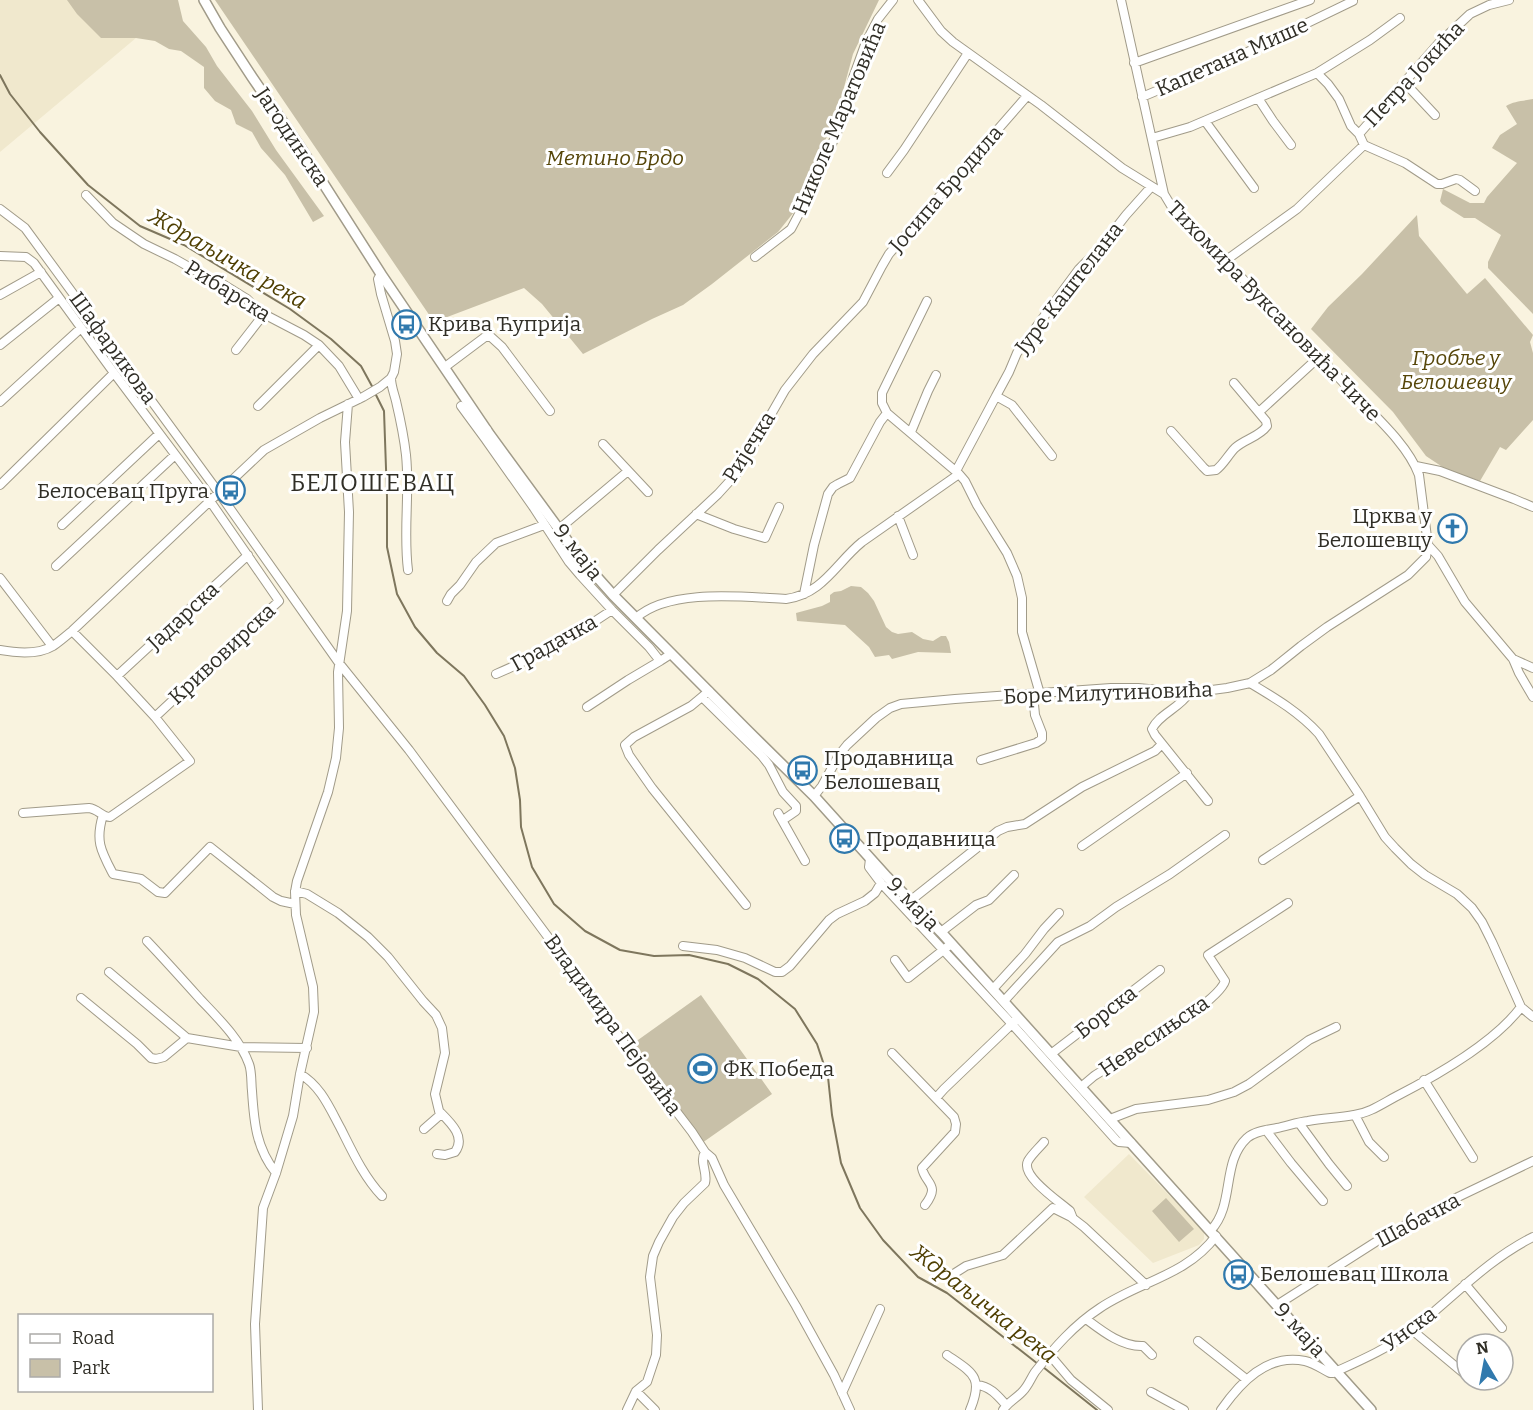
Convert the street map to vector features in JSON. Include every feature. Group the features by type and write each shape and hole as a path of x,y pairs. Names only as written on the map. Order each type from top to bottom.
{"main road":[{"name":"Јагодинска","path":"204,0 229,43 302,150 381,274"},
{"name":"9. маја","path":"381,274 445,367 486,435 580,558 706,694 814,796 870,859 941,932 1004,1001 1015,1021 1051,1054 1371,1410"}],"street":[{"name":"Николе Маратовића","path":"755,257 786,234 800,213 843,119 853,78 866,42 878,19 894,0"},
{"name":"Тихомира Вуксановића Чиче","path":"918,0 941,32 1122,168 1164,194 1173,209 1319,357 1390,433 1416,466 1422,489 1428,545"},
{"path":"1121,0 1164,194"},
{"path":"1134,63 1310,0"},
{"name":"Петра Јокића","path":"1359,134 1438,44 1470,14 1489,5 1509,0"},
{"name":"Капетана Мише","path":"1142,97 1239,56 1353,1"},
{"path":"1152,138 1205,121 1317,73 1400,18"},
{"path":"886,173 904,150 968,53"},
{"path":"1317,73 1334,91 1351,126 1359,134 1364,145 1405,163 1437,184 1456,179 1475,191"},
{"path":"1405,83 1435,116"},
{"name":"Јосипа Бродила","path":"871,287 890,254 1027,96"},
{"path":"1258,98 1291,145"},
{"path":"1205,121 1254,189"},
{"path":"1225,261 1297,209 1364,145"},
{"name":"Јуре Каштелана","path":"958,472 1017,352 1079,269 1101,247 1151,187"},
{"name":"Рибарска","path":"86,195 113,223 144,244 221,283 248,299 264,314 319,345 339,366 361,398"},
{"name":"Шафарикова","path":"0,209 25,228 219,493 339,663"},
{"name":"Кривовирска","path":"0,256 26,256 34,263 210,501 279,602 155,717"},
{"path":"0,295 41,272"},
{"path":"0,650 16,653 43,650 52,646 72,631 264,450 329,413 361,398 391,378 397,354 378,279 381,274"},
{"name":"Ријечка","path":"613,595 738,472 767,418 792,380 813,354 863,302 871,287"},
{"path":"0,345 59,297"},
{"path":"927,302 882,393 882,403 887,412 958,472 1007,553 1017,576 1022,597 1022,632 1036,694 1035,716 1042,733 1042,739 1036,743 981,760"},
{"path":"236,350 264,314"},
{"path":"0,402 81,328"},
{"path":"445,367 485,338 491,337 502,347 550,411"},
{"path":"258,406 319,345"},
{"path":"1259,412 1319,357"},
{"path":"0,485 114,373"},
{"path":"911,432 936,375"},
{"path":"391,378 406,454 405,551 408,570"},
{"path":"1171,431 1208,471 1213,472 1220,467 1237,447 1267,426 1266,421 1234,383"},
{"path":"996,396 1012,405 1052,456"},
{"path":"258,1410 255,1324 263,1208 293,1116 314,1012 313,987 299,931 295,891 328,792 336,758 339,728 338,672 347,611 349,512 345,464 348,404"},
{"path":"461,406 480,433 486,435 544,525 580,575 660,661"},
{"path":"804,594 828,494 838,484 850,478 887,412"},
{"path":"329,413 339,415 346,426"},
{"path":"62,525 159,434"},
{"path":"603,444 648,492"},
{"path":"56,566 175,455"},
{"path":"1416,466 1440,471 1533,507"},
{"path":"559,529 628,471"},
{"path":"636,618 648,609 683,599 796,598 822,584 856,546 958,472"},
{"path":"696,514 765,538 779,507"},
{"path":"898,516 913,555"},
{"path":"447,601 476,562 496,543 544,525"},
{"path":"1428,545 1438,556 1465,602 1513,659 1533,697"},
{"name":"Боре Милутиновића","path":"814,796 847,745 890,708 907,703 1125,688 1189,693 1250,683 1271,670 1327,627 1408,575 1426,557 1428,545"},
{"name":"Јадарска","path":"117,676 249,555"},
{"path":"580,558 580,575"},
{"path":"0,578 52,646"},
{"name":"Градачка","path":"496,674 529,659 612,610"},
{"path":"23,813 90,808 110,817 190,761 155,717 72,631"},
{"path":"587,707 671,654"},
{"path":"1513,659 1533,668"},
{"name":"Владимира Пејовића","path":"339,663 409,750 567,962 618,1035 693,1132 705,1152 712,1158 724,1185 834,1375 850,1410"},
{"path":"1250,683 1300,715 1312,726 1386,837 1411,864 1457,894 1472,908 1492,942 1521,1007 1533,1017"},
{"path":"1189,693 1152,727 1162,744 1208,801"},
{"path":"746,905 652,788 629,755 625,745 634,737 691,706 706,694 762,756 783,792 796,806 796,810 781,817 804,861"},
{"path":"910,901 999,831 1029,822 1082,787 1155,751 1162,744"},
{"path":"1082,846 1187,773"},
{"path":"1263,860 1360,796"},
{"path":"103,815 98,835 99,841 113,874 141,879 158,892 165,893 210,847 273,897 281,902 295,904"},
{"path":"1004,1001 1058,942 1090,926 1225,835"},
{"path":"870,859 868,864 870,869 881,883 943,950 1015,1021 1116,1140 1131,1143"},
{"path":"941,932 976,904 989,900 1014,875"},
{"path":"684,946 717,950 745,958 775,972 782,972 790,966 829,920 865,901 875,893 881,883"},
{"path":"295,891 307,894 368,937 388,957 436,1015 442,1028 445,1053 435,1094 440,1112 452,1124 460,1143 455,1152 446,1155 437,1154"},
{"name":"Невесињска","path":"1081,1087 1094,1076 1187,1017 1214,996 1225,984 1225,979 1208,956 1288,903"},
{"path":"993,989 1059,913"},
{"path":"147,941 217,1017 241,1047 251,1071 253,1111 258,1141 264,1157 276,1173"},
{"path":"895,960 908,978 951,944"},
{"name":"Борска","path":"1051,1054 1160,970"},
{"path":"109,972 187,1038 241,1047 307,1048"},
{"path":"81,998 151,1058 164,1057 187,1038"},
{"path":"977,1385 985,1386 993,1391 1005,1408 1023,1391 1066,1335 1086,1318 1110,1301 1189,1263 1211,1242 1223,1208 1236,1155 1246,1139 1266,1130 1355,1115 1372,1109 1481,1044 1497,1032 1521,1007"},
{"path":"936,1098 1015,1021"},
{"path":"1110,1119 1143,1107 1194,1102 1234,1092 1249,1084 1309,1040 1336,1027"},
{"path":"892,1053 954,1117 955,1132 921,1170 932,1186 932,1193 925,1204"},
{"path":"300,1074 314,1084 330,1106 368,1179 382,1196"},
{"path":"1424,1080 1473,1158"},
{"path":"424,1129 440,1116 440,1112"},
{"path":"1355,1115 1369,1142 1384,1157"},
{"path":"1299,1123 1347,1186"},
{"path":"1266,1130 1323,1201"},
{"path":"1044,1142 1028,1161 1027,1169 1036,1182 1072,1212 1071,1217"},
{"path":"627,1410 636,1391 647,1382 658,1346 650,1277 653,1256 673,1218 684,1203 705,1183 703,1155 705,1152"},
{"name":"Шабачка","path":"1277,1305 1385,1236 1533,1161"},
{"path":"955,1273 966,1266 1004,1255 1051,1208 1055,1208 1084,1227 1146,1285"},
{"name":"Унска","path":"1337,1371 1392,1344 1507,1251 1533,1237"},
{"path":"1465,1284 1502,1328"},
{"path":"842,1393 880,1309"},
{"path":"1086,1318 1115,1338 1132,1346 1143,1346 1152,1355"},
{"path":"1412,1330 1455,1366"},
{"path":"1198,1341 1246,1379"},
{"path":"947,1355 975,1377 977,1385 970,1410"},
{"path":"1047,1358 1108,1410"},
{"path":"1221,1410 1246,1379 1265,1366 1283,1361 1305,1361 1330,1373 1337,1371"},
{"path":"636,1391 656,1410"},
{"path":"1150,1392 1185,1410"}],"shaded area":[{"path":"0,0 112,0 136,38 0,152"},
{"path":"1129,1154 1204,1231 1204,1239 1199,1245 1153,1263 1084,1197"}],"green space":[{"path":"67,0 178,0 183,21 206,47 217,66 252,111 276,150 324,216 313,222 285,175 261,148 252,132 236,124 231,110 215,101 204,88 204,67 181,51 169,49 155,41 136,38 101,38 77,14"},
{"name":"Метино Брдо","path":"215,0 879,0 853,54 839,106 811,176 794,212 778,232 683,305 583,354 542,304 524,288 434,322"},
{"path":"1533,99 1533,314 1488,268 1488,262 1501,235 1475,218 1464,218 1440,201 1443,189 1470,203 1484,203 1517,163 1492,148 1500,135 1517,124 1506,106"},
{"name":"Гробље у Белошевцу","path":"1417,215 1419,236 1467,294 1485,278 1533,335 1530,342 1533,353 1533,420 1506,450 1500,447 1480,481 1447,470 1426,456 1393,412 1311,329 1328,307"},
{"path":"851,586 861,587 868,593 886,627 892,632 898,634 912,632 923,639 933,641 946,636 951,653 918,652 892,659 889,655 875,657 869,647 845,625 797,621 796,613 822,606 830,602 830,595 834,592"},
{"name":"ФК Победа","path":"701,995 772,1094 702,1143 631,1045"},
{"path":"1166,1198 1194,1229 1179,1242 1152,1211"}],"waterway":[{"name":"Ждраљичка река","path":"0,75 10,94 40,132 88,185 140,226 184,245 290,309 331,339 361,366 373,388"},
{"name":"Ждраљичка река","path":"375,393 384,411 387,547 397,594 415,627 437,653 464,676 504,736 515,768 521,827 532,867 554,904 585,931 620,950 654,956 689,955 728,964 758,979 795,1009 817,1044 828,1077 841,1163 860,1208 883,1240 918,1277 947,1293 1038,1364"},
{"name":"Ждраљичка река","path":"1043,1367 1097,1410"}],"place":[{"name":"Крива Ћуприја","path":"407,324"},
{"name":"Белосевац Пруга","path":"230,491"},
{"name":"Црква у Белошевцу","path":"1453,528"},
{"name":"Продавница Белошевац","path":"803,770"},
{"name":"Продавница","path":"845,839"},
{"name":"ФК Победа","path":"702,1069"},
{"name":"Белошевац Школа","path":"1239,1274"}],"district":[{"name":"БЕЛОШЕВАЦ","path":"373,483"}]}
